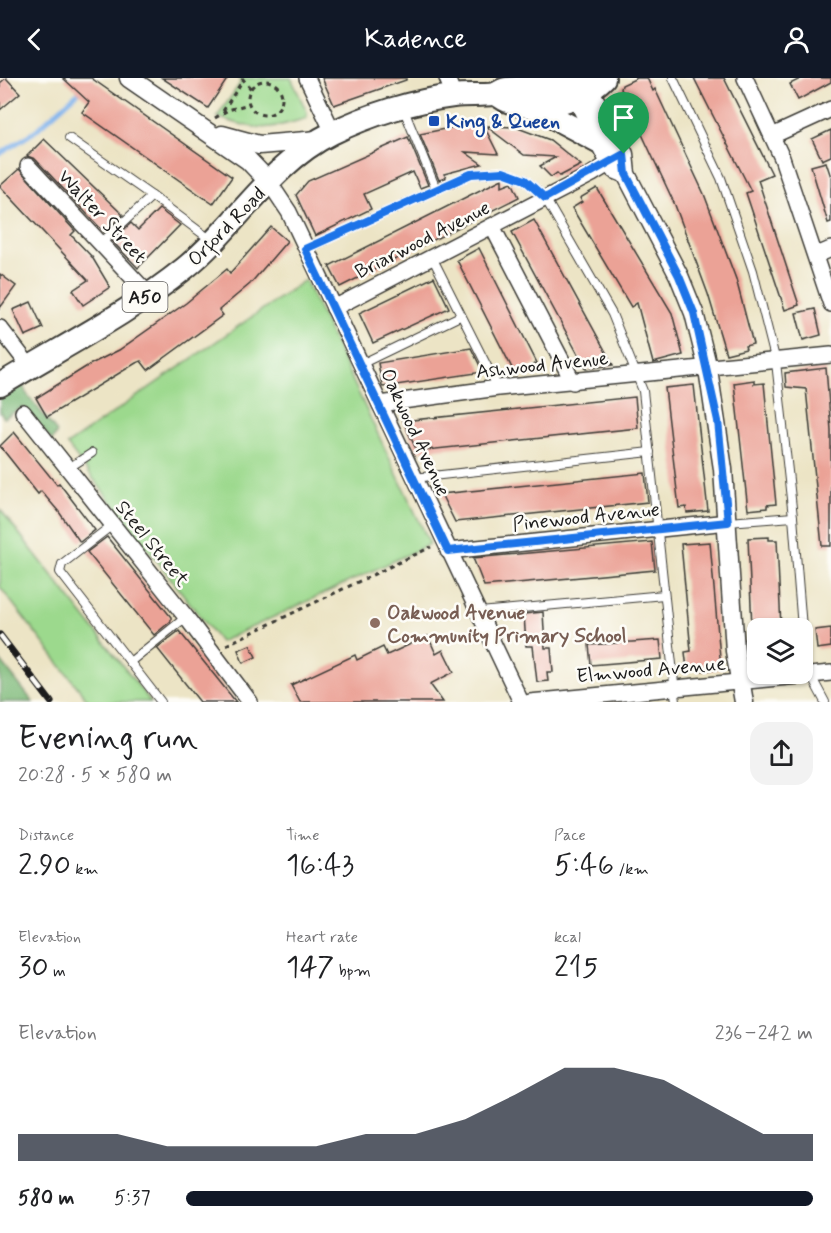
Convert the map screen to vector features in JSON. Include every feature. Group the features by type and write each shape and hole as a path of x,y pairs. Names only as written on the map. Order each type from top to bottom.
{"main road":[{"name":"A50","path":"269,182 326,136 451,87 512,94 588,83"},
{"path":"512,94 598,141"},
{"name":"Orford Road","path":"0,385 148,294 215,243 269,182"}],"street":[{"path":"129,78 248,160 269,182"},
{"path":"201,127 239,141 259,145 326,136 307,78"},
{"path":"745,78 824,252 831,304"},
{"path":"588,83 598,141 617,159"},
{"path":"588,83 617,159 679,276 694,313 718,421 728,522 739,682 744,702"},
{"path":"772,136 831,108"},
{"name":"Briarwood Avenue","path":"334,308 617,159"},
{"name":"Walter Street","path":"28,166 148,294"},
{"name":"Oakwood Avenue","path":"269,182 290,212 305,249 521,702"},
{"path":"492,226 573,382"},
{"path":"0,328 30,367"},
{"name":"Ashwood Avenue","path":"380,404 498,388 708,369 831,355"},
{"name":"Steel Street","path":"22,412 186,617 250,702"},
{"name":"Pinewood Avenue","path":"446,546 658,530 728,522"},
{"name":"Elmwood Avenue","path":"813,676 831,674"},
{"name":"Elmwood Avenue","path":"530,702 675,695 747,681"}],"lane":[{"path":"673,78 721,178 753,271 776,362 801,618"},
{"path":"403,107 436,189"},
{"path":"69,138 215,243"},
{"path":"305,249 471,174 496,171 525,180 545,198 612,314 639,375 650,452 675,695"},
{"path":"100,243 152,196"},
{"path":"432,257 498,388"},
{"path":"361,364 460,316"},
{"path":"414,478 650,452"},
{"path":"67,470 92,453"},
{"path":"728,522 793,517"},
{"path":"111,526 62,564 60,572 161,702"},
{"path":"480,612 664,595"},
{"path":"130,662 186,617"},
{"path":"813,681 825,702"}],"path":[{"path":"222,112 242,79 251,89"},
{"path":"260,82 270,82 279,89 281,100 277,110 267,115 256,113 249,104 251,89 260,82"},
{"path":"201,127 222,112 249,104"},
{"path":"211,653 446,546"}],"green space":[{"path":"238,78 291,78 307,112 307,118 262,128 242,125 217,117 241,82"},
{"path":"305,280 430,544 220,642 67,445"},
{"path":"22,382 26,393 57,432 52,441 23,407 4,418 0,412 0,395"},
{"path":"0,509 151,702 89,702 0,587"},
{"path":"0,660 33,702 0,702"}],"building":[{"path":"6,78 20,93 0,110 0,83"},
{"path":"63,78 91,78 232,177 213,204 82,112 89,102"},
{"path":"162,78 228,78 208,108"},
{"path":"322,78 406,78 406,80 334,105"},
{"path":"637,78 647,78 653,91 655,89 704,194 736,279 753,344 745,346 746,349 726,354 708,294 675,205 621,89 622,85"},
{"path":"694,78 724,78 772,174 758,180 799,305 785,310 746,193 751,191"},
{"path":"802,78 831,78 831,82 798,100 790,84"},
{"path":"464,125 484,126 498,154 465,152 482,164 444,174 446,178 439,180 420,134"},
{"path":"486,126 515,127 550,140 581,165 560,176 557,173 551,177 540,166 556,157 524,155"},
{"path":"831,130 831,156 822,160 812,139"},
{"path":"408,137 428,185 420,188 413,172 364,194 371,209 315,236 296,195 308,181"},
{"path":"44,139 123,215 104,232 35,159 27,156"},
{"path":"826,162 831,177 831,222 828,223 811,166"},
{"path":"19,169 75,231 71,235 92,257 110,287 83,305 73,290 88,280 0,186"},
{"path":"502,179 502,186 512,182 519,197 340,287 329,266"},
{"path":"597,188 672,313 683,355 653,363 637,303 631,307 572,208 582,202 580,198"},
{"path":"159,209 180,225 138,268 112,241 131,223 138,230"},
{"path":"534,220 613,365 586,369 512,232"},
{"path":"271,227 287,241 250,284 219,310 223,315 148,370 141,361 136,363 47,417 36,398 89,365 119,350 186,303 227,269 230,273"},
{"path":"479,248 537,363 515,374 457,260"},
{"path":"0,274 16,286 0,308"},
{"path":"434,277 449,308 373,343 359,313"},
{"path":"31,302 43,328 25,336 13,310"},
{"path":"815,309 821,335 803,340 796,313"},
{"path":"471,348 483,372 383,387 382,385 378,363"},
{"path":"826,368 831,430 831,546 822,546 806,389 786,387 785,373"},
{"path":"754,380 754,384 764,383 776,504 767,505 767,508 748,510 734,383"},
{"path":"694,385 708,511 687,513 686,507 679,508 665,388"},
{"path":"635,397 638,428 417,451 403,421"},
{"path":"14,432 57,485 59,483 95,530 80,542 59,512 41,491 38,494 0,446"},
{"path":"645,473 648,502 455,522 441,494"},
{"path":"107,537 171,617 171,621 154,635 87,552"},
{"path":"769,537 769,540 777,540 781,618 752,618 748,538"},
{"path":"652,542 655,570 484,586 473,558"},
{"path":"710,542 721,669 700,671 700,668 687,669 685,652 691,651 681,544"},
{"path":"543,612 545,648 551,648 553,672 547,672 548,681 537,682 533,646 526,646 524,614"},
{"path":"831,628 831,647 817,649 815,630"},
{"path":"179,631 236,702 200,702 157,648"},
{"path":"428,636 436,654 443,650 454,672 430,684 443,702 300,702 291,685 355,655 357,660 383,647 387,655"},
{"path":"660,640 662,659 591,665 589,645"},
{"path":"250,645 256,657 243,663 238,650"}],"waterway":[{"path":"0,154 34,132 82,89"}],"railway":[{"path":"0,635 51,702"}],"place":[{"name":"King & Queen","path":"434,121"},
{"name":"Oakwood Avenue Community Primary School","path":"375,623"}],"route":[{"path":"624,154 626,174 679,276 694,313 718,421 728,522 448,551 305,249 471,174 503,172 525,180 545,198 592,174 624,154"}]}
